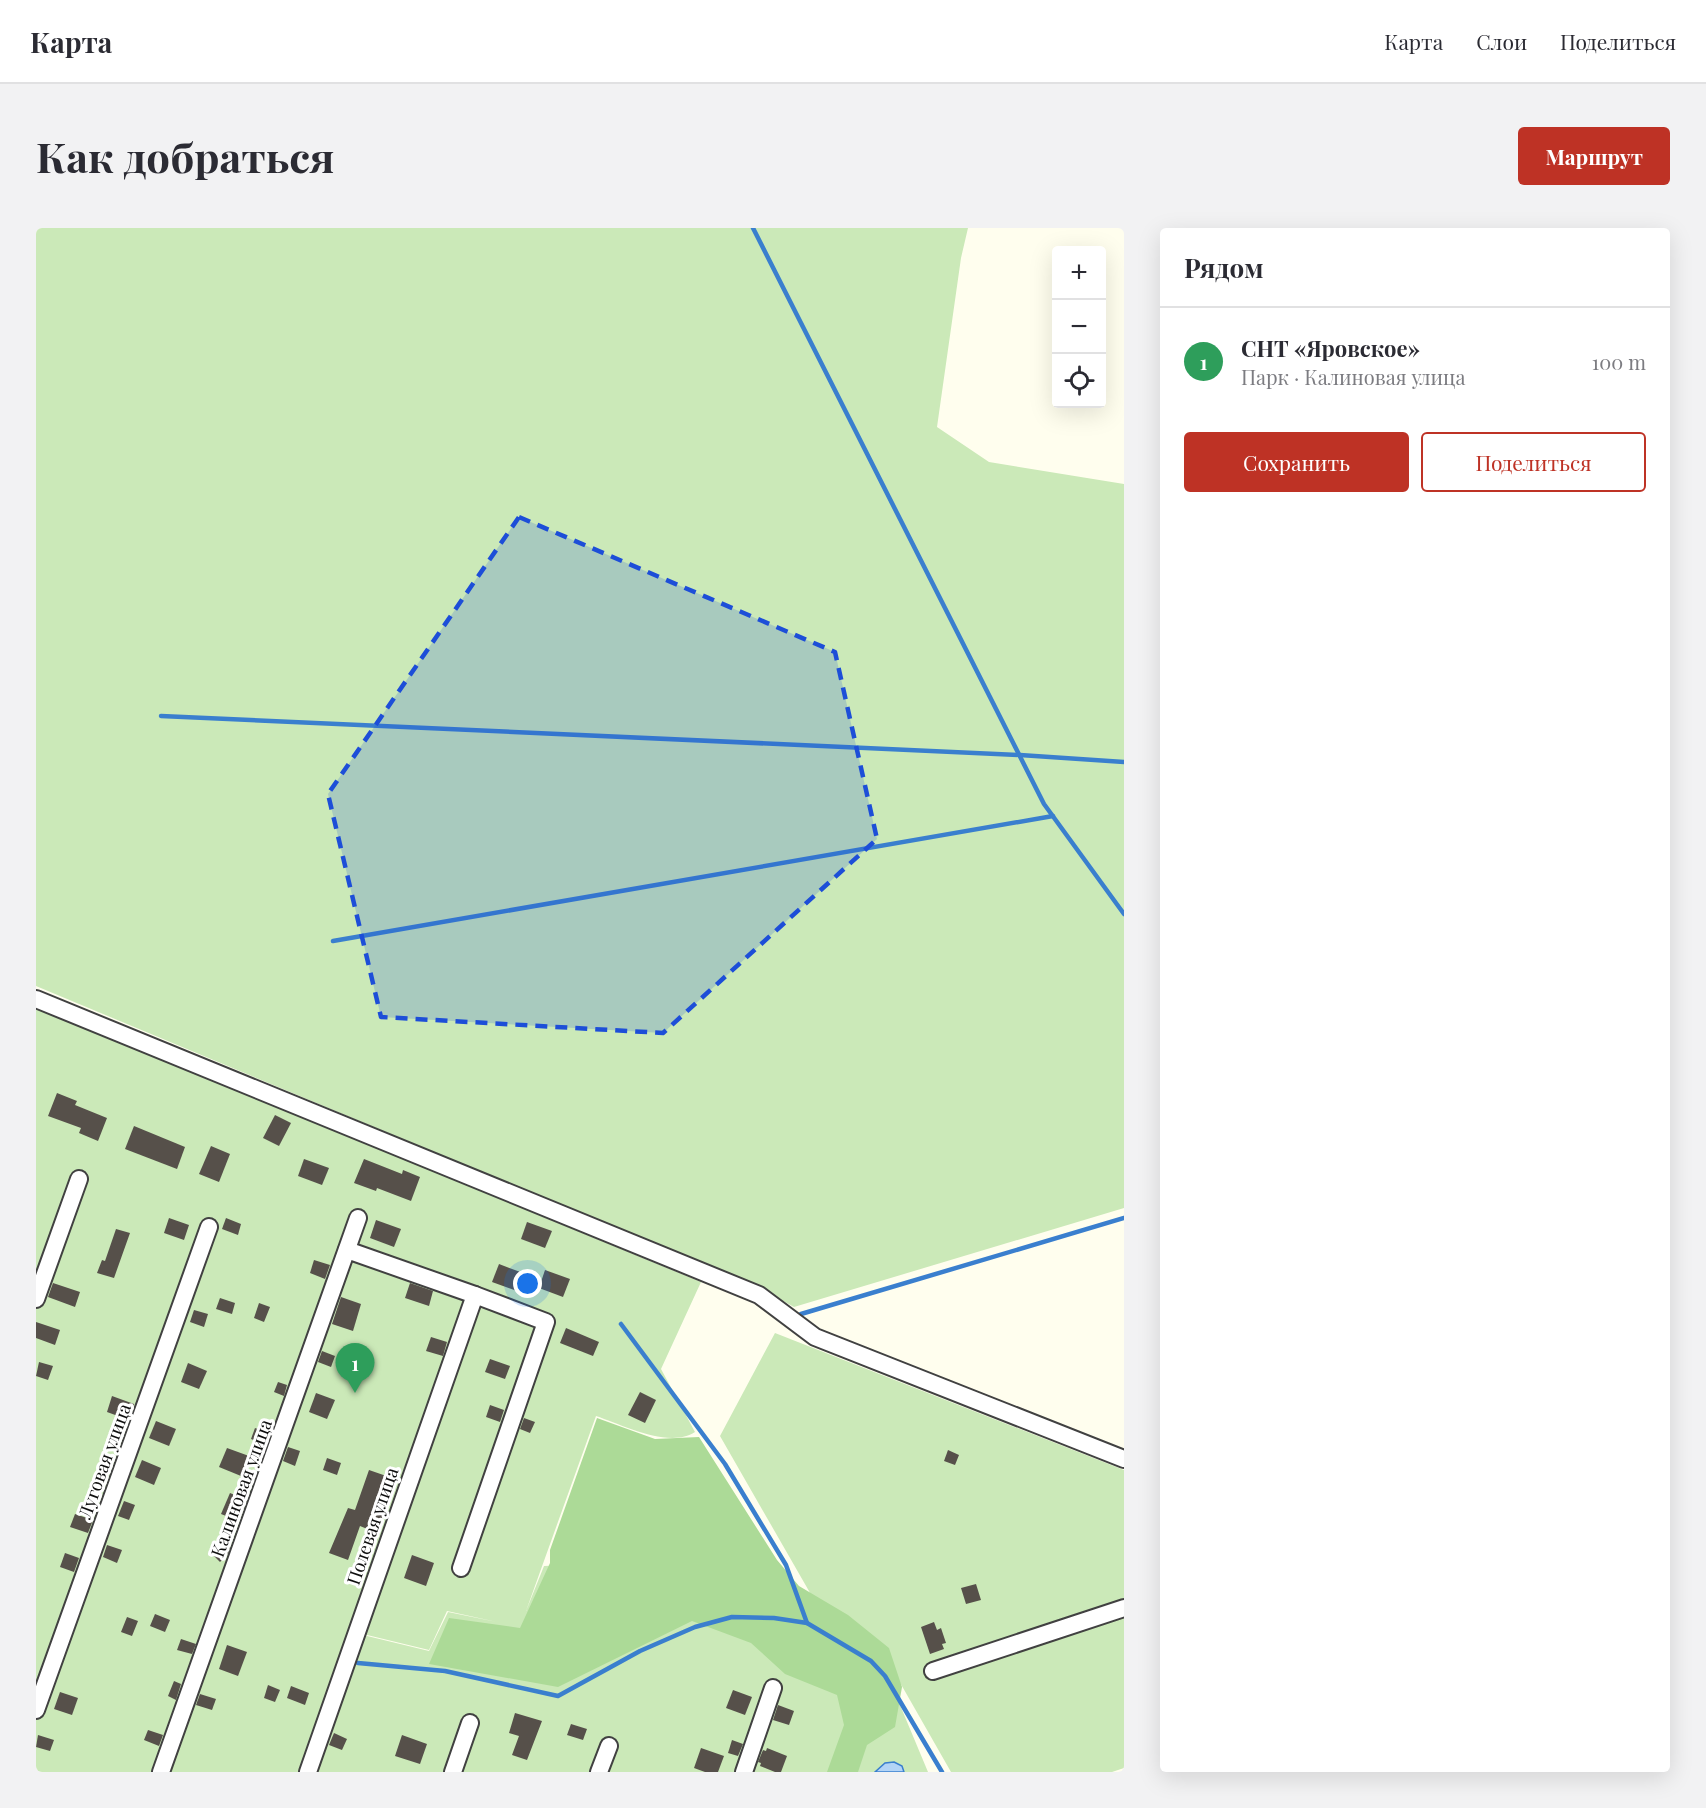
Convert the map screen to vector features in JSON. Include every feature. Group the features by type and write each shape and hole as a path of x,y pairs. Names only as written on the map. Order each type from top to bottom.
{"street":[{"path":"36,999 759,1295 815,1337 1124,1458"},
{"path":"36,1299 80,1179"},
{"name":"Калиновая улица","path":"160,1772 358,1218"},
{"name":"Луговая улица","path":"36,1710 209,1227"},
{"path":"347,1250 546,1322 461,1568"},
{"name":"Полевая улица","path":"308,1772 475,1295"},
{"path":"933,1671 1124,1608"},
{"path":"744,1772 773,1688"},
{"path":"453,1772 470,1723"},
{"path":"599,1772 609,1746"}],"highlighted area":[{"path":"519,517 835,652 877,839 663,1033 381,1017 328,794"}],"green space":[{"path":"36,228 968,228 961,258 937,427 989,462 1124,484 1124,1208 794,1307 762,1289 36,986"},
{"path":"36,1007 701,1282 661,1369 695,1432 684,1437 659,1437 632,1430 596,1416 526,1611 544,1566 681,1560 817,1605 720,1436 775,1333 1124,1470 1124,1768 1112,1772 951,1772 878,1644 877,1650 928,1772 36,1772","holes":["447,1611 497,1622 448,1612 429,1651 363,1635 429,1650"]},
{"path":"597,1418 655,1439 699,1437 777,1560 799,1586 848,1615 889,1648 902,1687 895,1727 867,1745 858,1772 827,1772 844,1725 837,1695 785,1674 751,1643 692,1621 558,1687 429,1664 449,1618 520,1628 550,1563 550,1550"}],"water":[{"path":"894,1762 902,1766 904,1772 875,1772 885,1763"}],"building":[{"path":"57,1093 77,1101 75,1105 107,1118 98,1141 79,1133 81,1128 48,1116"},
{"path":"275,1115 291,1123 279,1146 263,1138"},
{"path":"134,1126 185,1147 177,1169 125,1149"},
{"path":"211,1146 230,1154 219,1182 199,1174"},
{"path":"304,1159 329,1168 322,1185 298,1176"},
{"path":"364,1159 402,1174 403,1170 420,1177 411,1201 377,1188 376,1191 354,1183"},
{"path":"169,1218 189,1225 184,1240 164,1233"},
{"path":"226,1218 241,1224 238,1235 222,1229"},
{"path":"376,1220 401,1229 394,1247 370,1238"},
{"path":"527,1222 552,1231 545,1248 521,1239"},
{"path":"116,1229 130,1233 114,1278 97,1273 102,1260 105,1261"},
{"path":"314,1260 330,1265 325,1279 310,1273"},
{"path":"499,1264 523,1273 517,1291 492,1282"},
{"path":"545,1270 570,1279 563,1297 539,1288"},
{"path":"53,1283 80,1292 75,1307 48,1297"},
{"path":"410,1283 433,1291 429,1306 405,1298"},
{"path":"341,1297 361,1304 353,1331 332,1324"},
{"path":"220,1298 235,1303 232,1314 216,1309"},
{"path":"259,1303 270,1307 264,1322 254,1318"},
{"path":"194,1310 208,1314 204,1327 190,1322"},
{"path":"36,1322 60,1330 55,1345 36,1338"},
{"path":"566,1328 599,1342 593,1356 560,1343"},
{"path":"431,1337 447,1342 443,1356 426,1351"},
{"path":"322,1351 335,1356 331,1367 318,1362"},
{"path":"490,1359 510,1366 505,1379 485,1372"},
{"path":"39,1362 53,1366 48,1380 36,1376"},
{"path":"188,1363 207,1371 199,1389 181,1382"},
{"path":"278,1382 287,1385 284,1396 274,1392"},
{"path":"640,1392 656,1400 645,1423 628,1415"},
{"path":"316,1393 335,1400 327,1419 309,1412"},
{"path":"112,1396 134,1404 129,1420 107,1412"},
{"path":"490,1405 504,1410 500,1422 486,1417"},
{"path":"524,1418 535,1422 530,1433 520,1429"},
{"path":"156,1421 176,1429 169,1446 149,1438"},
{"path":"255,1428 270,1434 266,1445 251,1439"},
{"path":"288,1447 300,1451 295,1466 283,1461"},
{"path":"227,1448 249,1456 241,1476 219,1467"},
{"path":"948,1450 959,1455 955,1465 944,1461"},
{"path":"327,1458 341,1463 337,1475 323,1470"},
{"path":"142,1460 161,1468 154,1485 135,1477"},
{"path":"369,1470 395,1479 377,1533 360,1526 348,1560 329,1553 348,1508 355,1510"},
{"path":"230,1493 247,1500 239,1521 221,1514"},
{"path":"124,1501 135,1505 129,1520 118,1516"},
{"path":"75,1514 93,1520 88,1533 70,1527"},
{"path":"223,1542 230,1548 228,1554 220,1562 212,1554"},
{"path":"107,1545 122,1550 117,1563 103,1557"},
{"path":"65,1553 79,1558 74,1572 60,1567"},
{"path":"412,1555 434,1563 426,1586 404,1578"},
{"path":"976,1584 981,1600 966,1604 961,1588"},
{"path":"155,1614 170,1620 165,1632 150,1626"},
{"path":"127,1617 138,1621 132,1636 121,1632"},
{"path":"934,1622 937,1630 941,1628 946,1643 942,1644 944,1649 930,1654 921,1627"},
{"path":"181,1639 196,1644 192,1654 177,1650"},
{"path":"227,1645 247,1652 238,1676 219,1669"},
{"path":"174,1681 181,1684 176,1700 168,1696"},
{"path":"268,1685 280,1690 275,1702 264,1698"},
{"path":"291,1686 309,1693 305,1705 287,1698"},
{"path":"733,1690 752,1697 745,1715 726,1708"},
{"path":"60,1692 78,1698 72,1715 54,1709"},
{"path":"200,1694 216,1699 212,1710 196,1705"},
{"path":"778,1705 794,1711 789,1725 773,1720"},
{"path":"515,1713 542,1721 527,1760 512,1755 519,1736 509,1733"},
{"path":"571,1724 587,1729 583,1740 567,1735"},
{"path":"148,1730 163,1735 159,1746 144,1740"},
{"path":"334,1733 347,1739 342,1750 329,1745"},
{"path":"38,1735 54,1740 50,1751 36,1747"},
{"path":"402,1735 427,1744 420,1764 395,1756"},
{"path":"732,1740 743,1744 738,1756 728,1753"},
{"path":"701,1748 724,1756 718,1772 705,1772 694,1768"},
{"path":"767,1748 787,1756 781,1772 760,1766 761,1763 758,1762 763,1750 766,1751"}],"waterway":[{"path":"753,228 1044,804 1124,914"},
{"path":"161,716 1020,755 1124,762"},
{"path":"333,941 1053,816"},
{"path":"801,1314 1124,1218"},
{"path":"621,1324 725,1464 786,1565 807,1623"},
{"path":"358,1663 445,1671 558,1696 640,1651 695,1627 732,1617 774,1618 807,1623 871,1661 885,1676 942,1772"}],"place":[{"name":"СНТ «Яровское»","path":"355,1393"}]}
